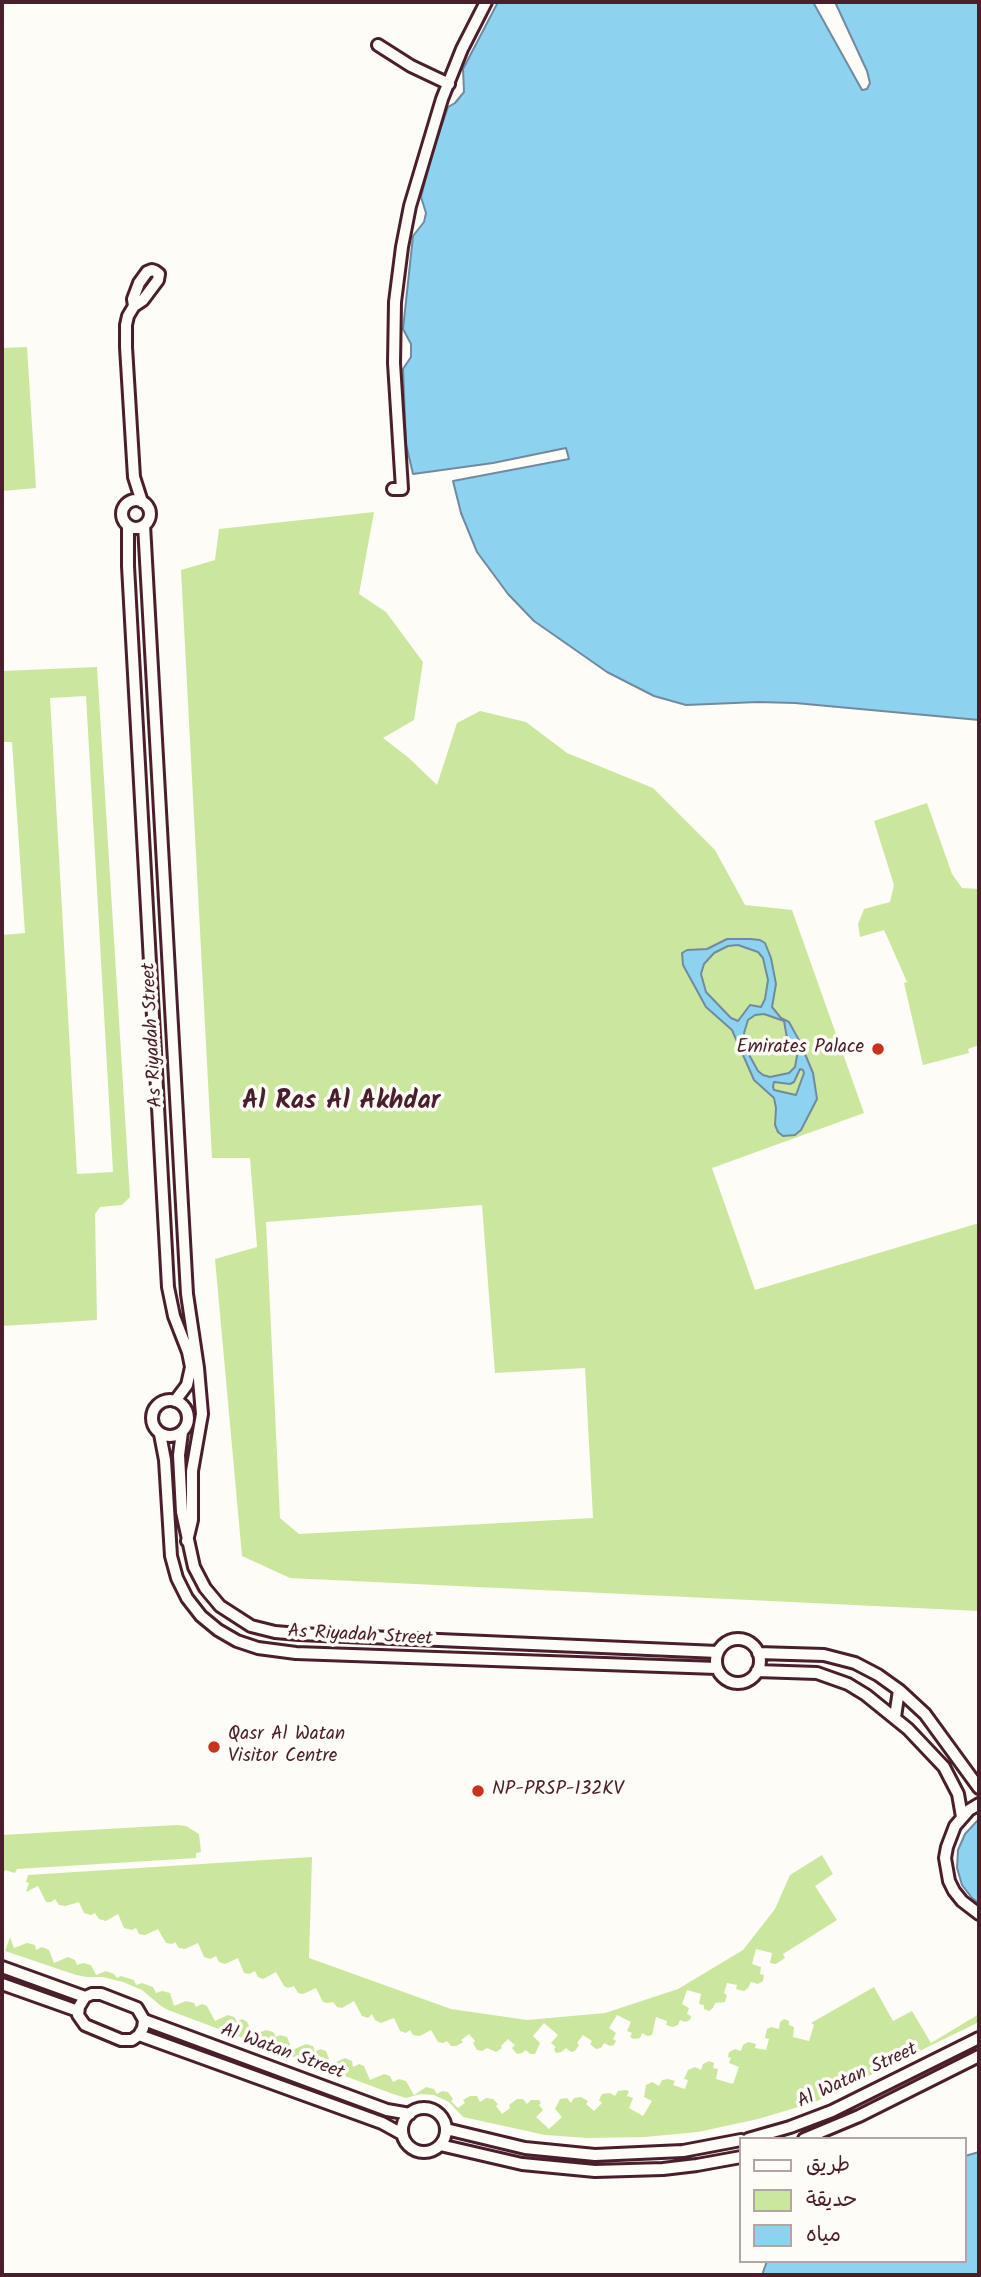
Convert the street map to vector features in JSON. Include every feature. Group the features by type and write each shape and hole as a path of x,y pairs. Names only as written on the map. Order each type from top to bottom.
{"street":[{"path":"393,489 402,489 394,363 395,302 402,247 425,153 462,49 486,2"},
{"path":"378,45 411,66 449,84"},
{"path":"134,306 128,316 126,347 134,477 142,502 149,512 149,519 136,528 128,525 122,513 129,502 134,477"},
{"path":"129,502 142,502"},
{"name":"As Riyadah Street","path":"128,525 168,1287 174,1316 190,1362 189,1379 175,1401"},
{"name":"As Riyadah Street","path":"144,525 187,1294 202,1413 192,1471 192,1520 187,1541"},
{"path":"175,1401 184,1407 188,1423 182,1433 174,1437 160,1434 152,1422 153,1411 161,1402 175,1401"},
{"name":"As Riyadah Street","path":"182,1433 179,1463 182,1512 187,1541 199,1578 220,1606 251,1626 275,1632 718,1652"},
{"name":"As Riyadah Street","path":"160,1434 171,1556 177,1578 187,1598 201,1616 237,1641 296,1653 717,1668"},
{"path":"741,1640 751,1644 758,1653 760,1662 757,1671 748,1681 736,1683 725,1679 717,1668 718,1652 725,1644 741,1640"},
{"path":"758,1653 813,1654 846,1660 872,1671 899,1690 935,1726 962,1763 970,1779 979,1788"},
{"path":"757,1671 805,1672 829,1676 857,1689 895,1717 945,1769 958,1794 962,1817"},
{"path":"895,1717 899,1690"},
{"path":"979,1804 955,1826 947,1847 946,1870 954,1891 979,1914"},
{"path":"2,1967 85,1997 78,2011 2,1984"},
{"name":"Al Watan Street","path":"85,1997 101,1994 132,2006 140,2011 144,2020 387,2110 410,2114"},
{"name":"Al Watan Street","path":"78,2011 85,2025 110,2036 128,2040 139,2035 382,2123 402,2134"},
{"path":"139,2035 144,2020"},
{"name":"Al Watan Street","path":"755,2137 832,2111 979,2038"},
{"name":"Al Watan Street","path":"809,2137 859,2116 979,2056"},
{"path":"419,2109 430,2109 439,2115 446,2129 440,2145 430,2151 418,2151 408,2145 402,2134 403,2123 410,2114 419,2109"},
{"path":"446,2129 525,2148 595,2155 662,2153 740,2140"},
{"path":"440,2145 522,2164 595,2171 663,2169 740,2157"}],"green space":[{"path":"27,347 36,488 2,491 2,348"},
{"path":"374,512 359,594 386,612 423,662 414,720 383,738 437,785 457,723 480,711 526,722 567,753 653,788 715,850 745,905 792,910 864,1113 712,1168 755,1290 979,1223 979,1611 290,1578 242,1556 215,1259 257,1247 250,1158 212,1158 181,570 215,560 219,529","holes":["482,1205 495,1373 585,1368 593,1518 299,1534 280,1518 266,1222"]},
{"path":"97,667 130,1197 122,1205 100,1207 95,1214 97,1320 2,1326 2,935 25,933 12,742 2,742 2,671","holes":["86,696 113,1172 77,1174 50,698"]},
{"path":"927,803 952,874 962,888 979,889 979,1045 968,1049 969,1053 923,1065 904,983 907,982 884,930 860,937 858,924 864,909 890,902 894,885 874,821"},
{"path":"186,1826 199,1834 201,1852 196,1853 196,1858 17,1869 15,1873 5,1870 2,1878 2,1835"},
{"path":"822,1855 833,1874 815,1886 837,1920 783,1954 785,1958 776,1964 770,1963 772,1953 756,1949 752,1964 761,1967 763,1981 758,1984 751,1982 744,1991 736,1989 737,1985 727,1983 725,2002 715,2003 709,2011 699,2004 701,1994 687,1990 682,2004 689,2008 687,2014 691,2016 690,2020 680,2020 678,2025 673,2027 666,2025 667,2021 656,2017 652,2035 642,2033 640,2038 630,2037 632,2033 627,2031 631,2022 617,2015 609,2028 616,2033 614,2045 604,2043 601,2048 596,2049 590,2044 592,2041 583,2035 575,2051 571,2052 566,2048 556,2053 556,2047 551,2043 558,2035 544,2023 533,2036 540,2043 535,2054 526,2050 517,2054 512,2048 515,2045 508,2039 496,2052 487,2048 477,2050 473,2043 475,2041 469,2034 461,2040 463,2042 451,2046 447,2041 438,2042 431,2030 420,2036 413,2035 410,2030 406,2033 400,2031 394,2018 381,2023 375,2020 372,2014 368,2018 362,2016 354,2001 342,2008 337,2007 333,2002 323,2002 316,1988 303,1994 298,1993 294,1986 284,1986 276,1972 263,1979 258,1977 255,1971 244,1973 238,1958 225,1964 219,1962 216,1956 210,1959 204,1957 198,1943 185,1949 179,1948 175,1942 166,1943 158,1929 145,1935 139,1934 136,1928 124,1928 118,1914 106,1921 99,1919 95,1913 84,1913 79,1902 65,1906 59,1905 55,1899 46,1902 38,1886 26,1892 28,1875 312,1857 309,1958 451,2009 527,2020 605,2013 678,1989 743,1950 775,1909 790,1875"},
{"path":"10,1937 14,1948 27,1943 35,1945 36,1950 42,1947 49,1950 54,1963 68,1957 75,1960 77,1965 91,1965 96,1975 106,1971 117,1978 121,1976 134,1980 136,1985 142,1983 153,1987 156,1993 170,1993 174,2006 186,2001 194,2003 196,2007 202,2004 207,2006 215,2021 228,2015 234,2017 237,2022 242,2019 247,2022 253,2035 266,2030 273,2032 276,2037 287,2037 292,2050 306,2044 313,2046 315,2052 320,2049 326,2051 331,2064 345,2058 352,2061 353,2067 359,2064 364,2066 370,2080 384,2074 390,2076 393,2082 399,2079 406,2081 414,2095 426,2087 434,2089 437,2094 448,2092 453,2099 451,2101 458,2108 465,2103 463,2100 470,2096 477,2096 480,2102 486,2098 493,2099 502,2114 517,2099 523,2099 527,2104 531,2100 539,2100 543,2110 536,2117 549,2129 562,2117 555,2109 560,2099 567,2098 571,2103 574,2098 581,2097 588,2101 586,2104 594,2111 602,2103 599,2100 602,2094 610,2093 615,2096 618,2091 625,2090 629,2091 627,2096 633,2098 629,2108 643,2116 652,2101 644,2097 646,2085 652,2082 659,2086 662,2080 668,2079 675,2081 673,2085 685,2089 688,2080 684,2079 688,2070 695,2067 701,2070 703,2064 709,2061 714,2063 713,2068 718,2069 716,2079 733,2084 739,2067 729,2063 729,2052 735,2049 741,2051 743,2045 748,2042 756,2044 755,2048 766,2050 769,2039 765,2038 767,2029 779,2029 780,2022 784,2019 794,2027 793,2037 809,2041 814,2025 811,2023 874,1987 893,2021 912,2011 931,2043 979,2014 979,2022 815,2102 758,2119 698,2132 645,2137 588,2138 545,2135 463,2117 449,2102 434,2095 420,2094 406,2098 393,2094 168,2010 142,1990 123,1982 76,1975 5,1951"}],"water":[{"path":"498,2 813,2 862,90 867,89 870,83 867,71 835,2 979,2 979,720 795,703 686,705 654,696 607,672 534,621 508,594 477,552 461,513 453,481 569,459 566,448 493,463 413,474 406,444 403,369 411,357 411,344 403,329 413,236 424,222 426,213 421,197 448,107 464,92 463,69"},
{"path":"727,939 760,940 765,943 776,984 772,1007 781,1018 789,1022 813,1073 817,1099 801,1130 795,1135 783,1136 778,1132 775,1125 774,1098 754,1080 732,1030 706,1007 683,965 682,953 687,950 707,949","holes":["738,945 758,952 763,958 768,980 761,1007 750,1005 738,1021 731,1018 706,992 701,974 704,964 714,953 728,946","764,1014 784,1021 787,1038 796,1047 797,1056 795,1067 789,1073 770,1077 758,1071 747,1051 744,1033 748,1020 755,1015","800,1069 803,1070 796,1095 774,1090 773,1087 774,1082 794,1082"]},
{"path":"979,1819 979,1903 962,1885 957,1868 958,1850 965,1834"},
{"path":"979,2152 979,2275 762,2275 766,2263 967,2263 967,2155"}],"place":[{"name":"Emirates Palace","path":"878,1049"},
{"name":"Qasr Al Watan Visitor Centre","path":"214,1747"},
{"name":"NP-PRSP-132KV","path":"478,1791"}],"district":[{"name":"Al Ras Al Akhdar","path":"341,1104"}]}
